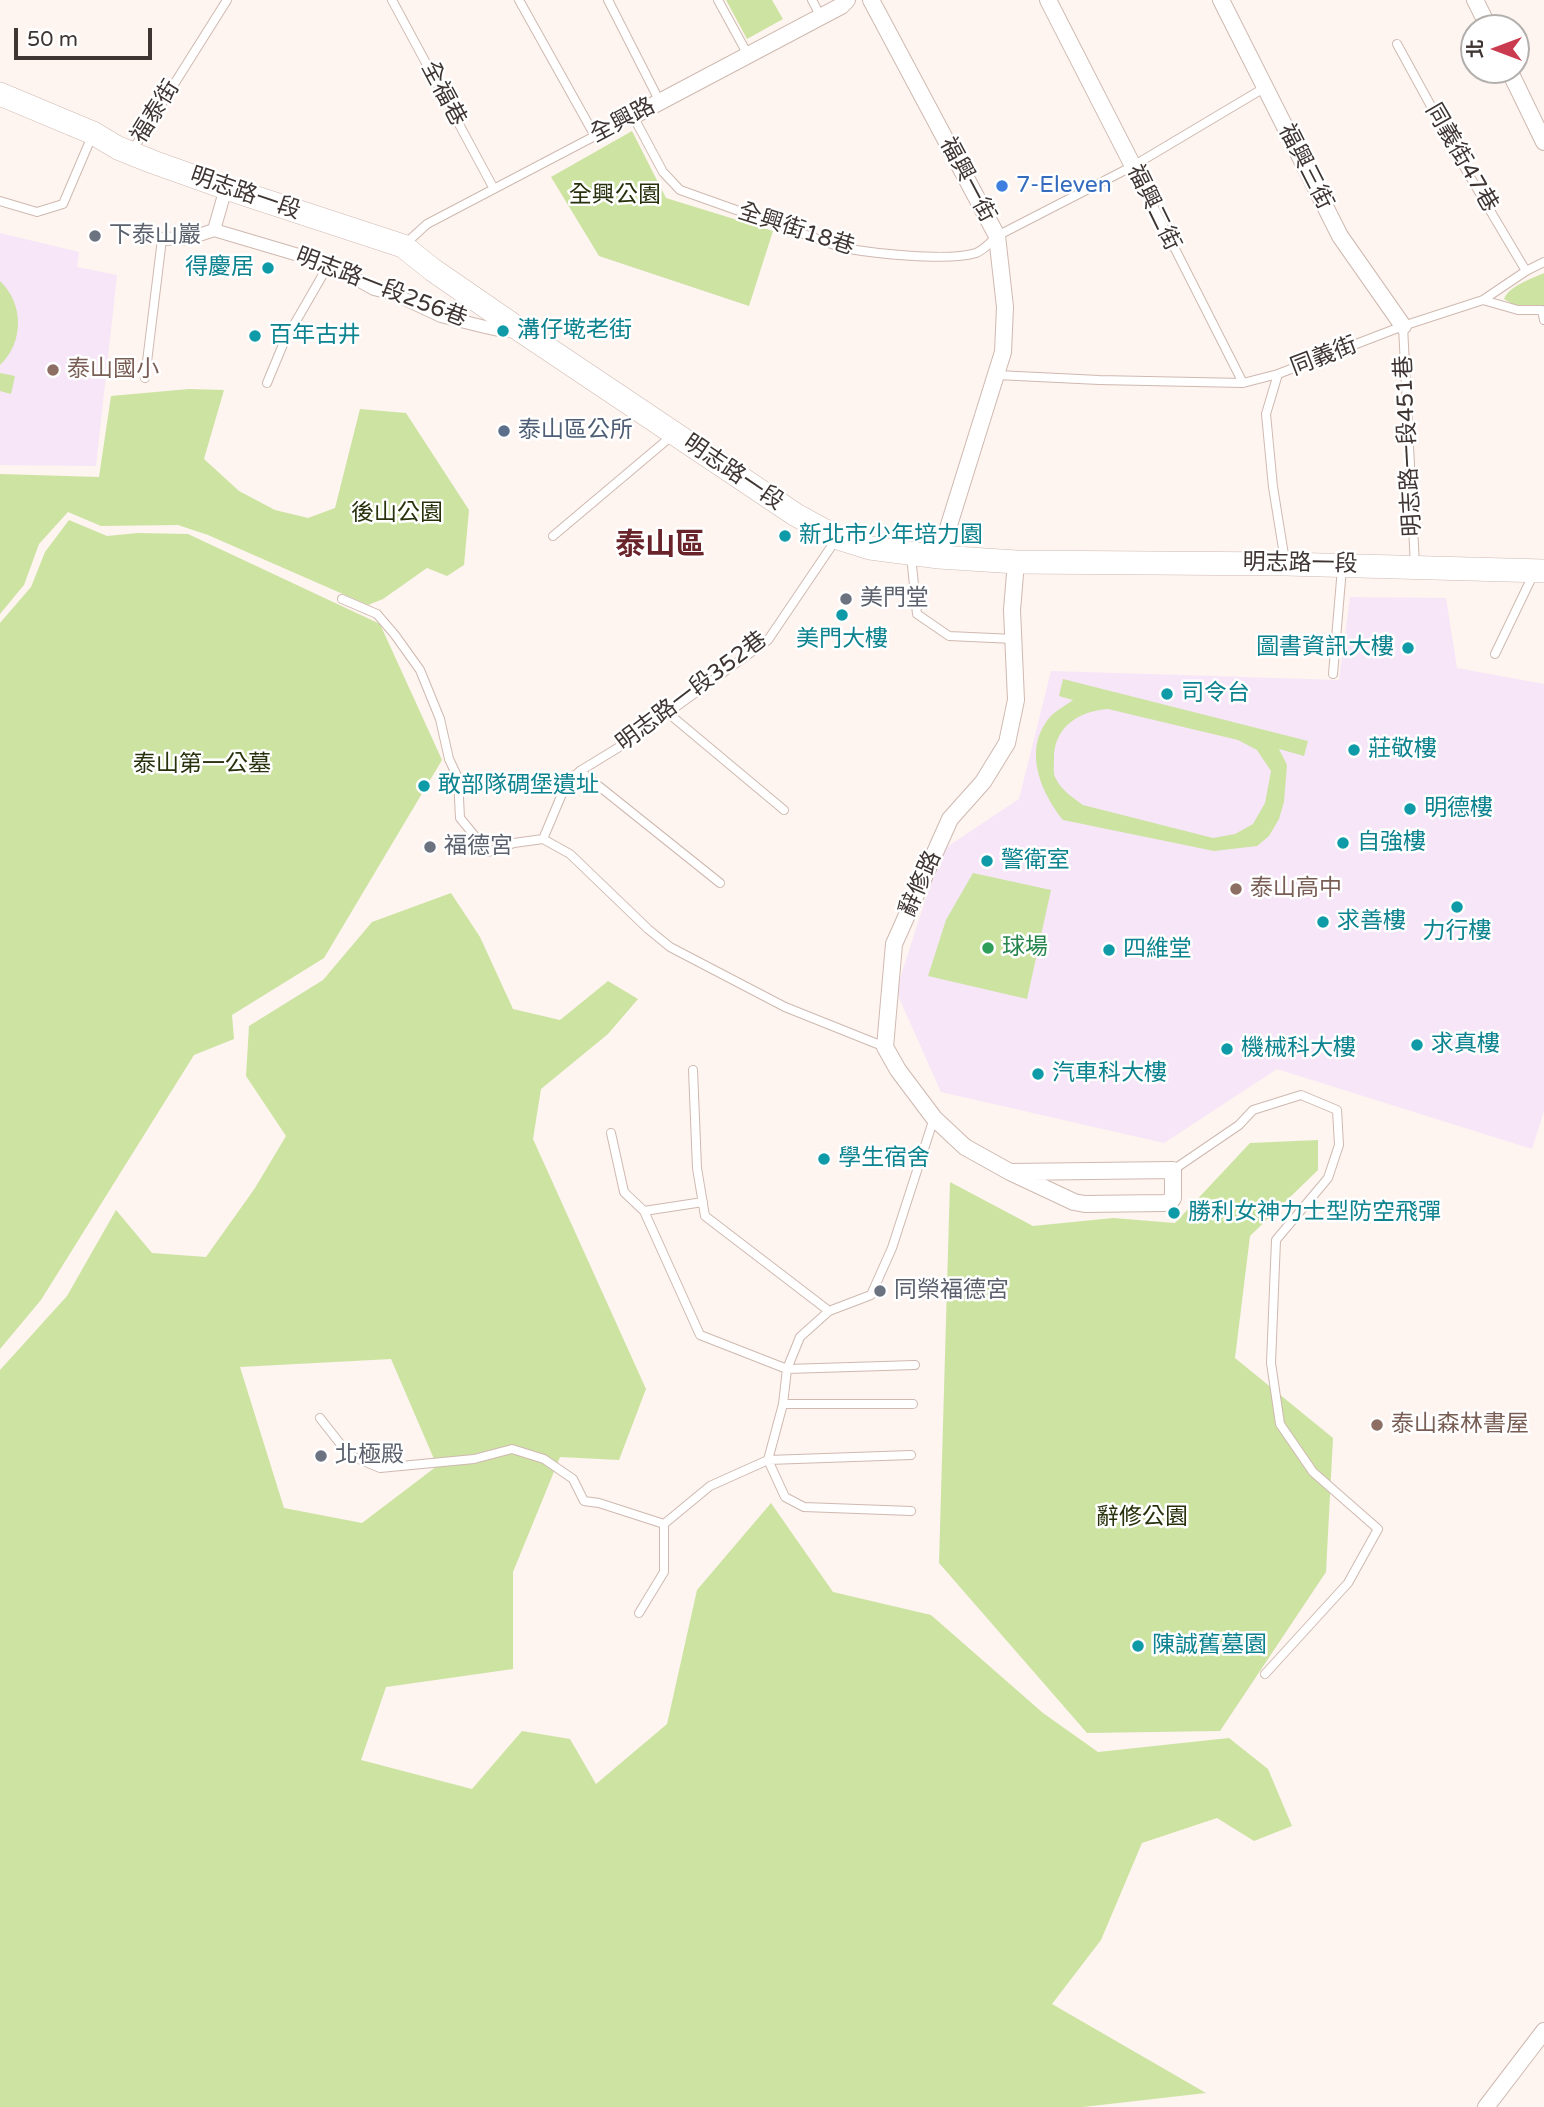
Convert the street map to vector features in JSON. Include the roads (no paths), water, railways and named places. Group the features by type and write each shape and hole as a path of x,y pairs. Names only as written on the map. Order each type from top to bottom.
{"main road":[{"name":"明志路一段","path":"0,94 93,133 131,153 226,188 403,246 520,330 796,515 838,538 870,548 939,557 1016,562 1415,566 1540,571"}],"street":[{"name":"全興路","path":"633,116 821,17 847,0"},
{"name":"福興一街","path":"872,0 997,236 1005,307 1003,352 939,557"},
{"name":"福興二街","path":"1048,0 1133,166"},
{"name":"福興三街","path":"1221,0 1340,236 1403,326"},
{"path":"1516,84 1544,142"},
{"path":"162,239 190,238 214,230 226,188"},
{"name":"明志路一段256巷","path":"214,230 329,264 374,289 394,294 441,316 503,331 520,330"},
{"name":"辭修路","path":"885,1047 894,944 950,819 983,782 1007,743 1016,700 1012,610 1016,562"},
{"path":"885,1047 898,1070 934,1118 965,1147 1010,1172 1074,1202 1085,1204 1170,1202 1173,1198 1173,1170 1010,1172"},
{"path":"1486,2107 1544,2031"}],"lane":[{"name":"福泰街","path":"131,153 227,0"},
{"name":"全福巷","path":"393,0 494,189"},
{"path":"519,0 595,136"},
{"path":"608,0 660,102"},
{"path":"718,0 748,55"},
{"path":"811,0 821,17"},
{"name":"同義街47巷","path":"1397,44 1466,170 1526,271"},
{"name":"全興街18巷","path":"633,116 663,172 680,190 824,242 863,252 957,257 979,252 997,236 1133,166 1264,88"},
{"name":"全興路","path":"403,246 427,224 633,116"},
{"path":"0,201 37,212 64,204 93,133"},
{"name":"福興二街","path":"1133,166 1242,383"},
{"path":"145,377 162,239"},
{"name":"同義街","path":"1286,564 1273,487 1266,414 1278,374 1403,326 1483,300 1544,262"},
{"path":"267,383 285,342 329,264"},
{"path":"1483,300 1518,310 1542,310 1544,319"},
{"name":"明志路一段451巷","path":"1403,326 1415,566"},
{"path":"997,375 1242,383 1278,374"},
{"path":"553,536 674,434"},
{"name":"明志路一段352巷","path":"543,839 567,782 629,741 768,640 838,538"},
{"path":"911,554 918,614 949,636 1014,639"},
{"path":"1333,674 1342,565"},
{"path":"1495,654 1540,571"},
{"path":"342,599 377,614 420,670 440,719 449,759 458,778 460,818 488,852 514,843 543,839 569,854 670,947 785,1007 885,1047"},
{"path":"667,713 784,810"},
{"path":"580,771 720,884"},
{"path":"693,1070 697,1168 705,1216 829,1311"},
{"path":"1173,1170 1239,1125 1253,1110 1301,1095 1337,1110 1339,1144 1328,1178 1276,1240 1271,1363 1280,1424 1313,1472 1378,1529 1348,1583 1265,1674"},
{"path":"911,1511 804,1507 785,1496 768,1460 783,1404 788,1369 800,1337 829,1311 871,1295 892,1248 934,1118"},
{"path":"611,1133 624,1192 644,1211 701,1335 788,1369 915,1365"},
{"path":"644,1211 703,1202"},
{"path":"783,1404 914,1404"},
{"path":"320,1418 349,1455 380,1468 474,1459 512,1449 544,1459 573,1479 584,1501 599,1503 664,1524"},
{"path":"664,1524 710,1486 768,1460 911,1455"},
{"path":"639,1613 664,1572 664,1524"}],"place":[{"name":"7-Eleven","path":"1002,186"},
{"name":"下泰山巖","path":"95,236"},
{"name":"得慶居","path":"268,268"},
{"name":"溝仔墘老街","path":"503,331"},
{"name":"百年古井","path":"255,336"},
{"name":"泰山國小","path":"53,370"},
{"name":"泰山區公所","path":"504,431"},
{"name":"新北市少年培力園","path":"785,536"},
{"name":"美門堂","path":"846,599"},
{"name":"美門大樓","path":"842,615"},
{"name":"圖書資訊大樓","path":"1408,648"},
{"name":"司令台","path":"1167,694"},
{"name":"莊敬樓","path":"1354,750"},
{"name":"敢部隊碉堡遺址","path":"424,786"},
{"name":"明德樓","path":"1410,809"},
{"name":"自強樓","path":"1343,843"},
{"name":"福德宮","path":"430,847"},
{"name":"警衛室","path":"987,861"},
{"name":"泰山高中","path":"1236,889"},
{"name":"力行樓","path":"1457,907"},
{"name":"求善樓","path":"1323,922"},
{"name":"球場","path":"988,948"},
{"name":"四維堂","path":"1109,950"},
{"name":"求真樓","path":"1417,1045"},
{"name":"機械科大樓","path":"1227,1049"},
{"name":"汽車科大樓","path":"1038,1074"},
{"name":"學生宿舍","path":"824,1159"},
{"name":"勝利女神力士型防空飛彈","path":"1174,1213"},
{"name":"同榮福德宮","path":"880,1291"},
{"name":"泰山森林書屋","path":"1377,1425"},
{"name":"北極殿","path":"321,1456"},
{"name":"陳誠舊墓園","path":"1138,1646"}],"district":[{"name":"泰山區","path":"660,546"}],"park label":[{"name":"全興公園","path":"615,196"},
{"name":"後山公園","path":"397,514"},
{"name":"泰山第一公墓","path":"202,765"},
{"name":"辭修公園","path":"1142,1518"}]}
